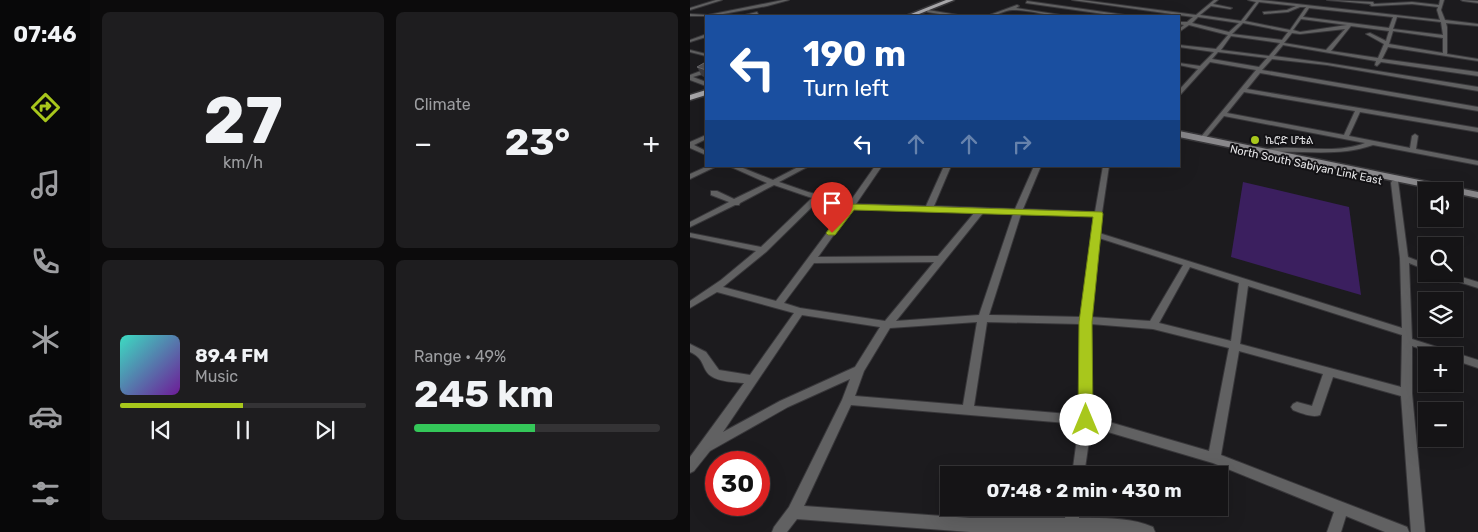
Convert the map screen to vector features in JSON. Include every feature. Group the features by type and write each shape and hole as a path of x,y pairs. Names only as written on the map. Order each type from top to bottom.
{"main road":[{"path":"931,10 951,0"},
{"path":"915,15 958,0"},
{"path":"690,100 705,94"},
{"name":"North South Sabiyan Link East","path":"1180,134 1229,147 1262,151 1478,195"},
{"name":"North South Sabiyan Link East","path":"1180,138 1418,188"},
{"path":"1463,197 1478,200"}],"street":[{"path":"690,7 708,0"},
{"path":"690,7 720,0"},
{"path":"713,15 736,9 770,5 786,0"},
{"path":"1074,0 1242,22 1291,32 1307,33 1350,26"},
{"path":"1180,30 1198,17 1216,0"},
{"path":"1250,0 1478,26"},
{"path":"1291,5 1294,0"},
{"path":"1329,0 1440,4"},
{"path":"1330,9 1335,0"},
{"path":"1429,0 1440,4"},
{"path":"1463,0 1478,2"},
{"path":"992,15 1029,1 1115,15"},
{"path":"1180,93 1258,1"},
{"path":"1369,14 1373,3"},
{"path":"1401,7 1440,4"},
{"path":"1440,4 1445,37 1445,54"},
{"path":"1210,5 1230,8"},
{"path":"1264,13 1288,11 1299,6"},
{"path":"1202,139 1270,56 1283,43 1308,7"},
{"path":"1012,8 1058,15"},
{"path":"931,10 954,15"},
{"path":"1082,15 1089,11"},
{"path":"750,15 757,13"},
{"path":"995,14 1001,15"},
{"path":"690,15 705,16"},
{"path":"1373,71 1387,44 1395,16"},
{"path":"1301,18 1350,26 1392,29 1445,37"},
{"path":"1328,51 1350,26 1349,18"},
{"path":"1180,23 1230,34 1379,60 1478,74"},
{"path":"1180,30 1190,30"},
{"path":"1198,31 1215,30"},
{"path":"690,34 705,37"},
{"path":"1368,34 1387,44 1478,60"},
{"path":"690,41 705,37"},
{"path":"1180,46 1270,56 1478,89"},
{"path":"690,51 705,55"},
{"path":"690,60 705,55"},
{"path":"1208,60 1478,109"},
{"path":"1180,64 1202,68"},
{"path":"690,78 705,71"},
{"path":"690,72 699,74"},
{"path":"690,78 705,84"},
{"path":"1243,90 1478,130"},
{"path":"1346,137 1358,110"},
{"path":"1224,114 1478,163"},
{"path":"1413,150 1414,136"},
{"path":"690,144 705,137"},
{"path":"1262,151 1288,148 1348,149 1371,143"},
{"path":"690,144 705,152"},
{"path":"690,177 712,167"},
{"path":"734,167 773,184 817,198 851,206 1098,214"},
{"path":"690,226 804,167"},
{"path":"778,305 878,167"},
{"path":"929,208 948,167"},
{"path":"968,410 983,318 1018,212 1038,167"},
{"path":"1079,466 1086,420 1086,322 1095,234 1106,167"},
{"path":"1395,183 1404,258 1407,337 1406,393 1418,532"},
{"path":"714,193 736,203"},
{"path":"690,305 717,289 763,250 817,198"},
{"path":"779,532 794,512 848,400 859,370 887,325 981,210"},
{"path":"1095,234 1244,281 1407,337 1478,364"},
{"path":"690,235 763,250"},
{"path":"812,260 941,258"},
{"path":"1404,258 1418,264"},
{"path":"1153,326 1188,263"},
{"path":"1463,280 1478,285"},
{"path":"1214,458 1235,346 1244,281"},
{"path":"717,289 800,311 887,325 983,318 1153,326 1235,346 1406,393"},
{"path":"690,467 706,447 800,311"},
{"path":"690,348 704,354 709,360 713,372 716,374 752,380"},
{"path":"706,447 784,404 859,370"},
{"path":"1297,407 1316,412 1329,371"},
{"path":"848,400 1086,420 1214,458 1402,532"},
{"path":"1334,532 1342,508"},
{"path":"794,512 970,525 1135,528 1148,532"}],"shaded area":[{"path":"1243,182 1349,207 1361,295 1231,257"}],"building":[{"path":"704,63 705,70 697,67"}],"place":[{"name":"ኬሮድ ሆቴል","path":"1255,140"}],"route":[{"path":"832,233 851,206 1098,214 1086,322 1086,420"}]}
